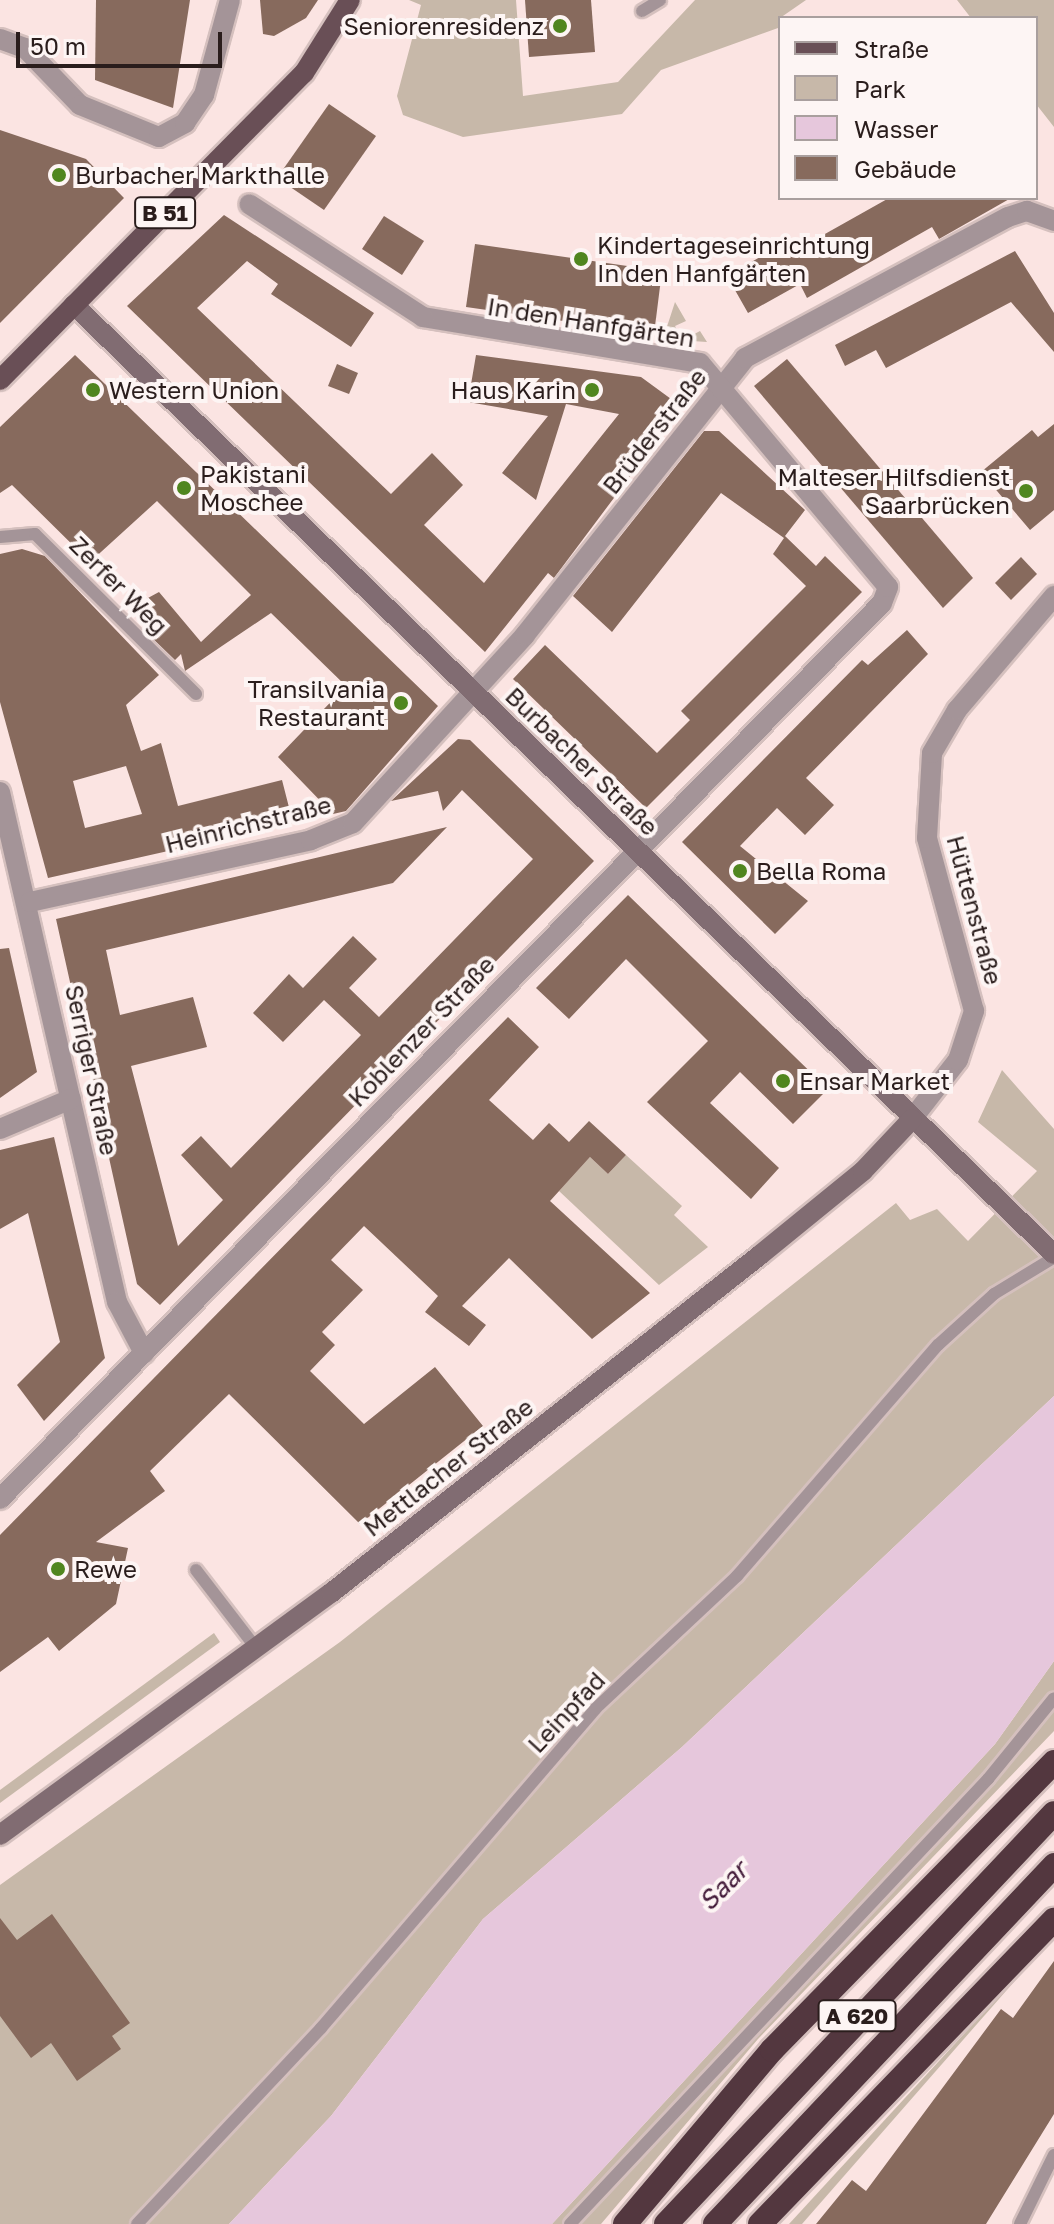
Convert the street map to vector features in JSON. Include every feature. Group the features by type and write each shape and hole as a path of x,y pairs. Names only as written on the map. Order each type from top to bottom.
{"highway":[{"path":"625,2224 657,2179 873,1943 1054,1762"},
{"name":"A 620","path":"666,2224 1054,1813"},
{"name":"A 620","path":"715,2224 1054,1865"},
{"path":"760,2224 1054,1920"}],"main road":[{"name":"B 51","path":"0,380 304,73 350,0"},
{"name":"Burbacher Straße","path":"74,305 996,1197 1053,1256"},
{"name":"Mettlacher Straße","path":"0,1835 256,1648 760,1255 863,1171 912,1119"}],"street":[{"path":"0,39 25,48 80,105 138,133 171,132 204,95 230,0"},
{"name":"In den Hanfgärten","path":"249,204 423,317 700,363 722,385 888,587 882,603"},
{"name":"Brüderstraße","path":"474,693 722,385 767,342 1008,217 1027,211 1054,221"},
{"name":"Hüttenstraße","path":"912,1119 958,1060 974,1011 927,838 932,753 957,710 1054,596"},
{"name":"Koblenzer Straße","path":"0,1499 882,603"},
{"name":"Heinrichstraße","path":"30,902 333,834 369,807 474,693"},
{"name":"Serriger Straße","path":"0,792 30,902 117,1302 144,1353"},
{"path":"0,1129 71,1099"}],"lane":[{"path":"642,11 660,0"},
{"name":"Zerfer Weg","path":"0,537 35,534 196,694"},
{"name":"Leinpfad","path":"137,2224 321,2028 595,1709 737,1576 938,1345 994,1294 1053,1256"},
{"path":"196,1570 256,1648"},
{"path":"570,2224 988,1779 1054,1698"},
{"path":"1020,2224 1054,2155"}],"green space":[{"path":"409,0 516,0 523,96 618,82 695,0 806,0 783,16 778,16 778,28 661,70 622,114 463,137 403,115 397,96 421,5"},
{"path":"957,0 1054,0 1054,127 1038,107 1038,16 969,16"},
{"path":"675,302 686,321 675,326 683,340 700,331 707,342 663,339"},
{"path":"1002,1070 1054,1129 1054,1396 682,1747 483,1919 331,2116 229,2224 0,2224 0,1885 340,1642 896,1203 910,1220 937,1209 968,1241 1037,1171 978,1122"},
{"path":"626,1155 682,1206 674,1215 708,1247 659,1285 559,1191 590,1157 608,1174"},
{"path":"214,1633 220,1642 0,1803 0,1790"},
{"path":"1054,1661 1054,1731 758,2039 601,2224 552,2224 995,1744"},
{"path":"1054,1936 802,2224 789,2224"}],"water":[{"name":"Saar","path":"1054,1396 1054,1661 995,1744 552,2224 229,2224 331,2116 483,1919 682,1747"}],"building":[{"path":"96,0 190,0 173,108 95,80"},
{"path":"260,0 318,0 306,18 274,36 263,34"},
{"name":"Seniorenresidenz","path":"525,0 591,0 595,52 529,57"},
{"path":"329,104 376,136 324,210 277,178"},
{"path":"0,130 86,159 124,198 0,323"},
{"path":"885,200 1007,200 939,239 932,227 807,298 800,284 748,313 727,276 779,246 784,257"},
{"path":"224,215 374,313 351,347 271,294 278,284 247,261 197,308 391,494 432,453 463,485 424,525 484,583 619,414 566,404 536,500 502,473 548,416 468,402 476,355 641,377 682,407 554,578 548,573 485,652 127,306"},
{"path":"384,216 424,241 402,275 362,249"},
{"path":"475,244 662,271 654,334 466,307"},
{"path":"1015,251 1054,313 1054,352 1011,302 886,368 876,350 845,366 835,345"},
{"path":"75,355 438,706 346,811 333,814 278,757 346,686 271,613 185,671 181,654 175,660 150,636 135,605 159,592 201,642 251,595 157,501 90,562 12,485 0,493 0,427"},
{"path":"787,359 973,578 943,608 754,386"},
{"path":"337,364 358,373 349,394 328,386"},
{"name":"Malteser Hilfsdienst Saarbrücken","path":"1054,424 1054,510 1030,530 981,472 1032,430 1038,437"},
{"path":"704,431 719,431 805,510 785,536 816,566 825,556 862,592 646,808 513,679 545,645 657,753 690,720 681,711 806,586 773,554 784,538 721,493 612,632 573,596"},
{"path":"22,549 45,556 159,675 126,705 141,751 161,743 178,806 282,780 293,823 48,878 0,702 0,554","holes":["126,766 142,814 85,828 73,781"]},
{"path":"1021,557 1037,574 1011,600 995,583"},
{"path":"907,630 928,654 806,778 834,805 805,835 777,808 740,846 808,901 775,934 682,842 862,660 868,665"},
{"path":"458,739 470,740 594,861 160,1305 137,1284 56,919 447,827 393,883 106,950 120,1015 193,997 207,1047 131,1066 178,1246 223,1200 181,1155 201,1136 231,1168 361,1035 324,1000 283,1042 253,1013 289,974 303,988 353,936 377,959 349,988 379,1017 533,859 462,790 443,811 438,791 391,801"},
{"path":"628,895 828,1089 793,1124 740,1072 710,1103 779,1168 751,1199 647,1102 708,1041 626,959 569,1019 536,988"},
{"path":"9,948 37,1072 0,1098 0,949"},
{"path":"508,1017 539,1047 489,1100 533,1140 549,1123 569,1142 589,1121 626,1155 608,1174 590,1157 550,1201 650,1293 592,1339 509,1258 462,1306 486,1325 469,1346 425,1312 438,1296 364,1226 331,1260 363,1290 322,1332 335,1345 310,1371 364,1424 435,1367 483,1426 360,1524 229,1394 150,1471 165,1491 96,1542 128,1548 116,1604 59,1651 48,1637 0,1672 0,1535"},
{"path":"54,1137 105,1358 44,1421 17,1385 60,1342 28,1213 0,1229 0,1150"},
{"path":"52,1914 130,2023 112,2036 121,2049 77,2081 51,2043 31,2058 0,2016 0,1918 17,1940"},
{"path":"1054,1961 1054,2114 986,2224 816,2224 852,2180 866,2191 1001,2009 1013,2018"}],"place":[{"name":"Seniorenresidenz","path":"560,26"},
{"name":"Burbacher Markthalle","path":"59,175"},
{"name":"Kindertageseinrichtung In den Hanfgärten","path":"581,259"},
{"name":"Western Union","path":"93,390"},
{"name":"Haus Karin","path":"592,390"},
{"name":"Pakistani Moschee","path":"184,488"},
{"name":"Malteser Hilfsdienst Saarbrücken","path":"1026,491"},
{"name":"Transilvania Restaurant","path":"401,703"},
{"name":"Bella Roma","path":"740,871"},
{"name":"Ensar Market","path":"783,1081"},
{"name":"Rewe","path":"58,1569"}]}
